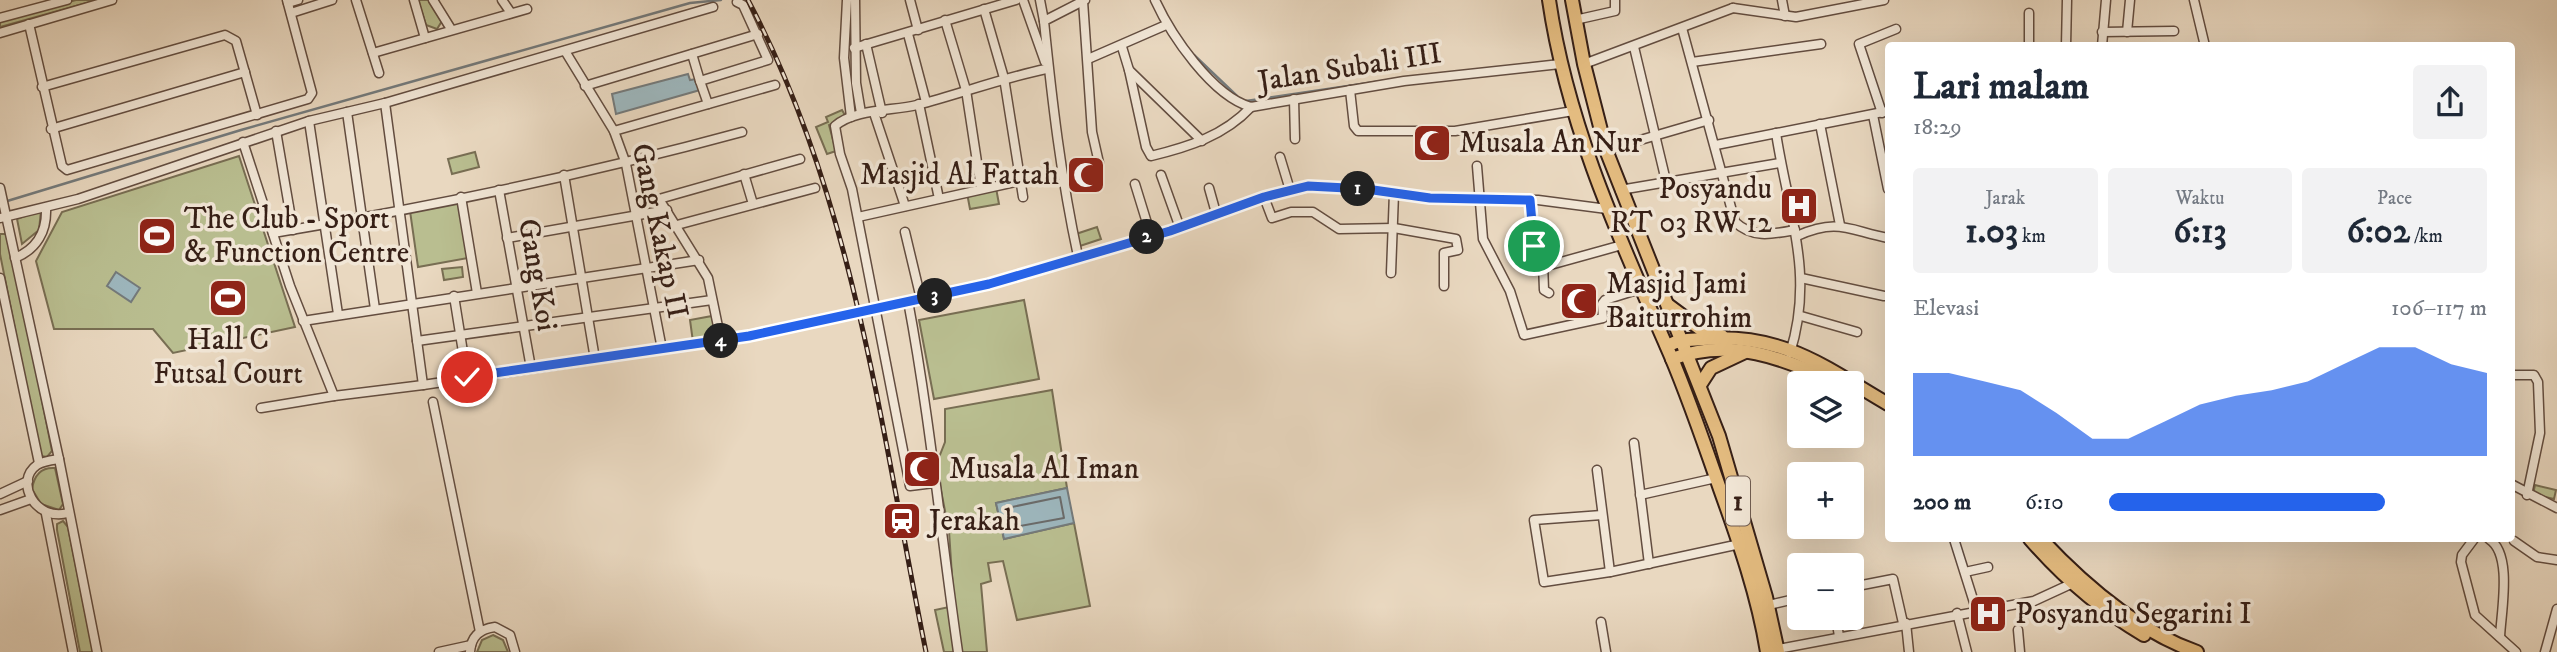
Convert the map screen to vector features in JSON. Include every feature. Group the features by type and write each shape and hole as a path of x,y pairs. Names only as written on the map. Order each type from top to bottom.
{"main road":[{"name":"1","path":"1549,0 1560,64 1573,111 1607,209 1667,346 1766,610"},
{"name":"1","path":"1572,0 1584,64 1606,150 1665,302 1688,353 1718,436 1766,610 1774,651"},
{"path":"1665,302 1703,331 1722,336"},
{"path":"1667,346 1681,338 1741,336 1790,354 1885,402"},
{"path":"1672,359 1688,353 1724,349 1790,354 1818,371"},
{"path":"1700,385 1711,368 1745,352"},
{"path":"1864,398 1885,411"},
{"path":"2033,542 2073,583 2122,622 2168,646 2197,652"},
{"path":"2045,542 2093,589 2168,646"}],"street":[{"path":"0,18 35,4 67,0"},
{"path":"0,33 112,0"},
{"path":"29,24 51,129 62,166 67,170 308,99 312,93 287,1 298,0"},
{"path":"290,13 332,0"},
{"path":"356,0 379,73"},
{"path":"414,0 425,38"},
{"path":"433,0 451,29"},
{"path":"502,0 511,13"},
{"path":"847,0 845,69 861,113"},
{"path":"851,117 855,68 855,0"},
{"path":"910,0 918,30"},
{"path":"854,48 1016,0"},
{"path":"1023,0 1046,67"},
{"path":"1040,0 1044,21 1046,67 1065,196 1078,256"},
{"path":"1044,21 1084,0 1092,132 1098,163"},
{"name":"Jalan Subali III","path":"1155,0 1166,25 1187,54 1237,102 1251,107 1350,90 1560,64"},
{"path":"1575,20 1615,11 1615,0"},
{"path":"1782,0 1785,16"},
{"path":"1584,64 1682,28 1733,4 1785,16 1842,10 1884,0"},
{"path":"2066,42 2067,0"},
{"path":"2102,42 2106,0"},
{"path":"2127,32 2130,0"},
{"path":"2194,0 2204,42"},
{"path":"699,81 768,60 743,5 737,2"},
{"path":"4,217 46,208 309,121 385,103 713,7"},
{"path":"373,53 527,9"},
{"path":"984,9 1004,78 1023,197"},
{"path":"2029,13 2029,42"},
{"path":"946,20 965,90 981,188"},
{"path":"1088,59 1122,47 1166,25"},
{"path":"1682,28 1734,219 1740,227 1761,235 1796,233 1840,225 1885,236"},
{"path":"1884,142 1881,113 1859,44 1896,29"},
{"path":"2102,32 2174,31"},
{"path":"585,86 758,34"},
{"path":"908,34 939,194"},
{"path":"42,87 225,35 236,41 257,115"},
{"path":"866,44 878,113 905,205"},
{"path":"1692,62 1821,44"},
{"path":"1122,47 1148,153 1162,153 1202,141 1235,121 1251,107"},
{"path":"1634,47 1666,181"},
{"name":"Gang Kakap II","path":"565,51 614,131 626,163 662,349"},
{"path":"692,54 708,104"},
{"path":"934,484 910,486 858,216 835,132 838,123 861,113 878,113 923,103 1046,67"},
{"path":"845,69 855,68"},
{"path":"1129,70 1202,141"},
{"path":"51,129 245,72"},
{"path":"614,131 775,85"},
{"path":"1350,90 1354,126 1358,131 1463,130 1573,111"},
{"path":"1294,99 1295,139"},
{"path":"385,103 423,385"},
{"path":"347,113 375,309"},
{"path":"1716,145 1881,113"},
{"path":"1606,150 1709,120"},
{"path":"309,121 338,314"},
{"path":"1820,124 1840,225"},
{"path":"276,131 293,230"},
{"path":"273,233 400,212 626,163 742,132"},
{"path":"1776,133 1796,233 1801,278 1801,316 1790,354"},
{"path":"243,142 303,321 334,396"},
{"path":"1280,157 1290,190"},
{"path":"721,341 708,278 667,209 660,203 660,197 800,159"},
{"path":"1620,190 1780,163"},
{"path":"1477,166 1483,239 1510,291 1522,333 1526,336 1603,318 1602,304 1605,300 1640,289"},
{"path":"744,174 753,204"},
{"path":"564,175 596,359"},
{"path":"1161,175 1180,228"},
{"path":"858,216 1020,181"},
{"path":"1135,184 1151,236"},
{"path":"261,408 721,341 921,299 989,284 1180,228 1264,197 1308,186 1430,198 1530,200 1607,209"},
{"path":"0,188 4,217 59,459 97,652"},
{"path":"677,225 814,188"},
{"path":"1209,188 1216,214"},
{"name":"Gang Koi","path":"499,190 531,368"},
{"path":"1391,273 1394,193"},
{"path":"461,197 477,293"},
{"path":"1264,197 1272,218 1291,212 1313,212 1323,215 1339,229 1394,228 1456,239 1458,250 1444,253 1444,286"},
{"path":"1530,200 1534,246 1543,267 1544,290 1549,293"},
{"path":"15,258 36,243 46,225 46,208"},
{"path":"507,238 667,209"},
{"path":"905,232 921,299"},
{"path":"1543,267 1622,245"},
{"path":"303,321 516,286 699,260"},
{"path":"0,278 39,463"},
{"path":"1801,278 1884,296"},
{"path":"454,296 467,377"},
{"path":"417,341 712,300"},
{"path":"908,301 933,440 934,484 958,652"},
{"path":"1801,316 1857,332"},
{"path":"2515,375 2534,375 2538,382 2540,433 2527,495"},
{"path":"433,402 487,629"},
{"path":"1634,443 1649,564"},
{"path":"59,459 39,463 30,471 28,481 31,499 46,514 74,652"},
{"path":"1597,470 1610,572"},
{"path":"1640,495 1716,478"},
{"path":"0,494 28,481"},
{"path":"2515,488 2557,508"},
{"path":"0,510 31,499"},
{"path":"46,514 57,516 68,513"},
{"path":"1602,515 1534,520 1544,582 1610,572 1740,544"},
{"path":"1955,542 1977,611"},
{"path":"2472,542 2462,555 2462,570 2476,615 2516,652"},
{"path":"2492,542 2498,547 2504,564 2500,638"},
{"path":"2515,542 2537,557 2557,560"},
{"path":"1965,572 1988,567"},
{"path":"1864,585 1893,579 1905,623 1909,652"},
{"path":"1774,651 1905,623 2035,601 2073,583"},
{"path":"1766,610 1787,602"},
{"path":"2545,652 2557,609"},
{"path":"1957,614 1967,652"},
{"path":"1601,622 1606,652"},
{"path":"439,652 471,649 487,629"},
{"path":"487,629 510,635 515,652"},
{"path":"1838,630 1839,636"},
{"path":"2018,630 2020,652"}],"green space":[{"path":"76,0 97,0 0,27 0,21"},
{"path":"418,0 429,0 442,21 437,29 426,25"},
{"path":"842,110 846,117 829,125 836,151 827,154 816,127 828,122 826,117"},
{"path":"475,152 479,167 452,174 448,159"},
{"name":"The Club - Sport & Function Centre","path":"239,156 295,327 173,353 153,329 54,329 36,261 62,212"},
{"path":"996,188 999,204 970,209 967,193"},
{"path":"460,199 468,258 418,267 410,211"},
{"path":"41,210 39,230 22,244 17,219"},
{"path":"1097,227 1101,239 1080,246 1076,234"},
{"path":"0,234 6,234 11,243 52,451 47,457 41,456 39,450 0,254"},
{"path":"462,267 463,277 444,280 442,269"},
{"path":"1024,300 1039,379 934,399 919,320"},
{"path":"712,316 716,338 693,342 690,320"},
{"path":"1052,390 1067,488 996,503 1004,539 1074,523 1090,606 1017,620 1003,561 988,563 991,581 981,584 987,652 944,652 935,610 954,606 949,531 936,465 945,442 945,409"},
{"path":"55,468 63,504 59,510 41,504 32,489 39,473"},
{"path":"2535,485 2556,490 2554,499 2533,494"},
{"path":"63,521 68,527 93,652 80,652 57,530 57,524"},
{"path":"493,635 503,640 508,652 477,652 482,640"}],"water":[{"path":"688,74 690,80 696,79 700,90 616,114 612,94"},
{"path":"116,272 140,288 131,302 107,286"},
{"path":"1067,488 1074,523 1004,539 996,503"}],"waterway":[{"path":"4,202 241,130 690,3 721,0"},
{"path":"1194,55 1237,96"},
{"path":"1246,101 1395,79"}],"railway":[{"path":"748,0 785,77 815,156 839,237 878,402 926,652"}],"place":[{"name":"Musala An Nur","path":"1432,143"},
{"name":"Masjid Al Fattah","path":"1086,175"},
{"name":"Posyandu RT 03 RW 12","path":"1799,206"},
{"name":"The Club - Sport & Function Centre","path":"157,236"},
{"name":"Hall C Futsal Court","path":"228,298"},
{"name":"Masjid Jami Baiturrohim","path":"1579,301"},
{"name":"Musala Al Iman","path":"922,469"},
{"name":"Jerakah","path":"902,521"},
{"name":"Posyandu Segarini I","path":"1988,614"}],"route":[{"path":"467,377 749,336 989,284 1180,228 1264,197 1308,186 1366,189 1430,198 1530,200 1534,246"}]}
